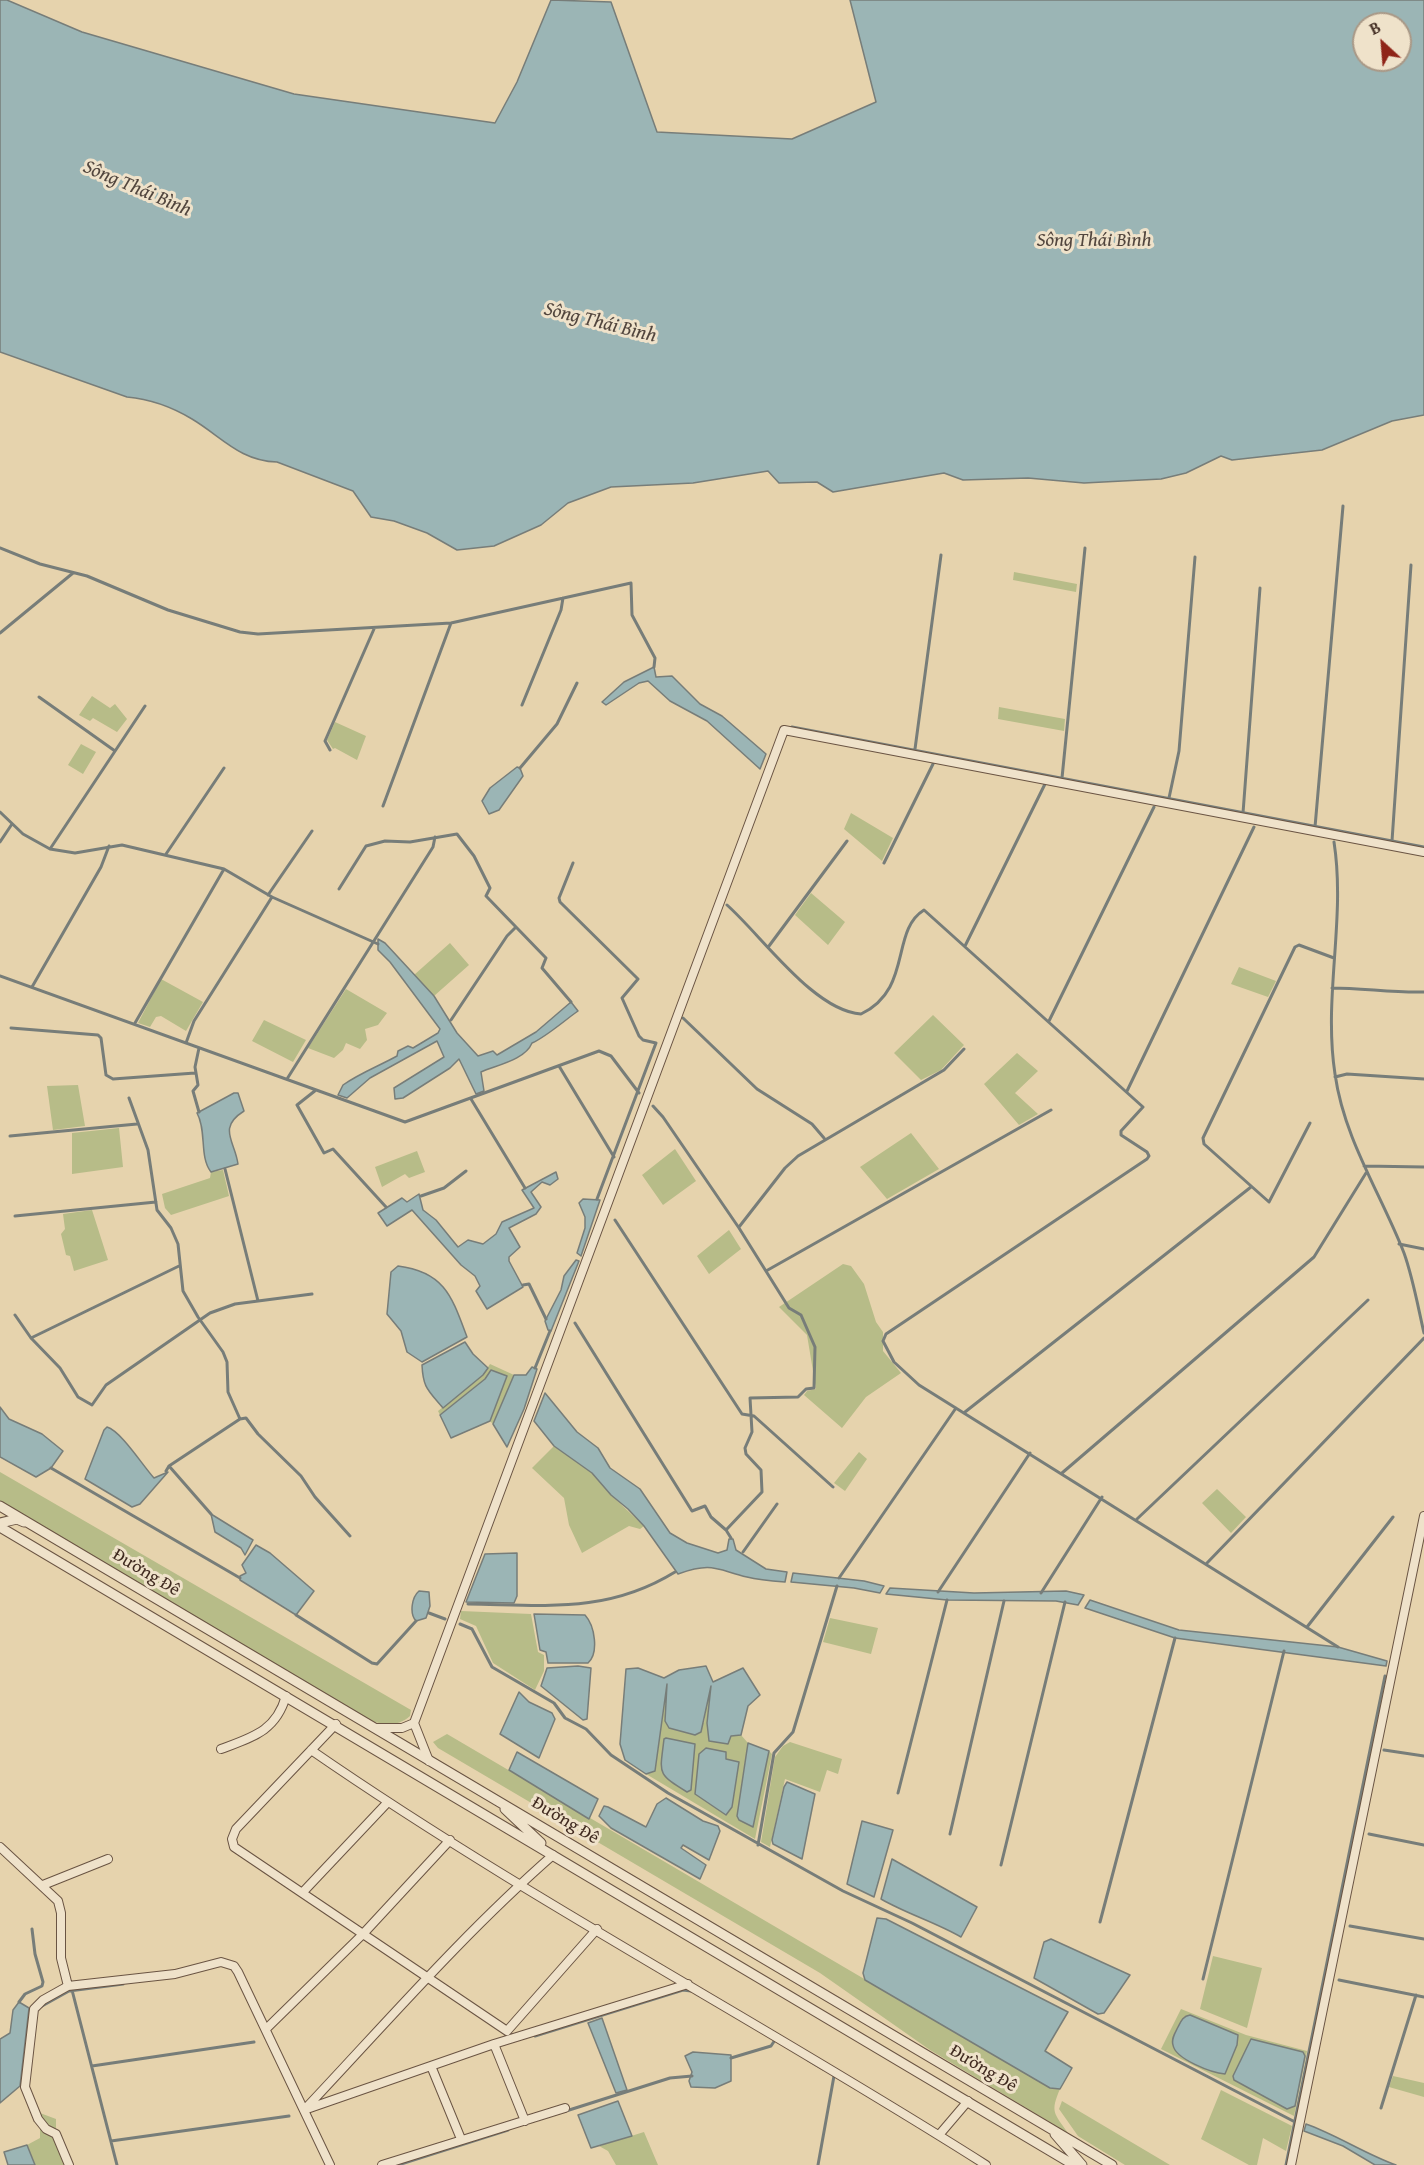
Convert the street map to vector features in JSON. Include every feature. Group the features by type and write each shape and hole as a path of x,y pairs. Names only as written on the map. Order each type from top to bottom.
{"street":[{"path":"430,1762 414,1723 784,730 1424,852"},
{"name":"Đường Đê","path":"0,1506 1112,2165"},
{"path":"1292,2165 1424,1516"},
{"path":"0,1525 17,1520 41,1530"},
{"name":"Đường Đê","path":"0,1525 1074,2165"},
{"path":"222,1749 267,1728 277,1720 286,1696"},
{"path":"372,1727 402,1728 414,1723"},
{"path":"336,1724 236,1829 231,1839 234,1847 241,1854 303,1892 507,2031"},
{"path":"311,1750 387,1803 986,2165"},
{"path":"304,2110 429,1977 520,1884 553,1855 495,1799"},
{"path":"303,1892 387,1803"},
{"path":"266,2029 363,1934 450,1840"},
{"path":"0,1847 58,1901 61,1958 68,1986"},
{"path":"42,1885 108,1859"},
{"path":"508,2040 507,2031 597,1929"},
{"path":"69,2165 56,2134 46,2129 38,2119 25,2087 34,2009 43,2000 68,1986 175,1974 229,1962 238,1972 330,2165"},
{"path":"304,2110 494,2043 688,1984"},
{"path":"494,2043 525,2121"},
{"path":"431,2066 461,2139"},
{"path":"939,2135 968,2101"},
{"path":"382,2165 565,2108"},
{"path":"1049,2128 1082,2165"}],"green space":[{"path":"1014,572 1077,584 1076,592 1013,580"},
{"path":"92,696 110,708 115,704 127,719 117,732 93,718 90,721 79,715"},
{"path":"999,707 1065,719 1064,731 998,719"},
{"path":"335,722 366,736 357,760 333,749 327,740"},
{"path":"81,744 96,752 83,774 68,765"},
{"path":"851,813 893,838 882,861 844,829"},
{"path":"811,893 845,922 828,945 795,915"},
{"path":"450,943 469,965 434,996 414,975"},
{"path":"1239,967 1276,981 1268,997 1231,984"},
{"path":"161,979 203,1002 186,1031 161,1016 156,1017 150,1027 138,1023"},
{"path":"346,989 387,1013 378,1025 365,1029 367,1040 360,1049 346,1043 343,1050 334,1058 308,1048"},
{"path":"933,1015 964,1045 941,1070 921,1080 894,1053"},
{"path":"264,1020 306,1040 293,1062 252,1041"},
{"path":"1017,1053 1038,1071 1015,1093 1038,1114 1019,1125 984,1084"},
{"path":"78,1085 85,1126 53,1130 47,1086"},
{"path":"119,1128 123,1167 72,1174 72,1133"},
{"path":"911,1133 939,1169 887,1199 860,1167"},
{"path":"675,1149 696,1181 663,1205 642,1175"},
{"path":"417,1151 425,1172 409,1178 405,1174 382,1187 375,1167"},
{"path":"223,1170 229,1196 171,1215 165,1208 162,1194 210,1178 211,1172"},
{"path":"92,1210 108,1260 74,1271 70,1256 66,1255 61,1234 65,1229 63,1214"},
{"path":"729,1230 741,1249 709,1274 697,1256"},
{"path":"843,1264 851,1266 864,1284 876,1322 883,1332 883,1351 901,1373 866,1397 842,1428 804,1395 807,1391 816,1389 807,1335 779,1307"},
{"path":"490,1364 514,1375 493,1424 490,1421 507,1376 491,1370 485,1379 440,1415 438,1411 483,1375"},
{"path":"554,1446 592,1473 611,1495 644,1526 640,1529 629,1526 582,1553 569,1525 564,1498 532,1468"},
{"path":"859,1452 867,1459 845,1491 834,1483"},
{"path":"0,1472 411,1710 410,1716 395,1724 368,1720 0,1502"},
{"path":"1217,1489 1246,1517 1231,1533 1202,1503"},
{"path":"461,1611 531,1614 538,1652 544,1655 544,1671 535,1690 493,1663 476,1626 460,1619"},
{"path":"830,1618 878,1628 871,1654 823,1642"},
{"path":"667,1684 665,1721 704,1723 711,1685 707,1723 709,1741 728,1744 731,1736 741,1735 748,1743 737,1816 753,1827 766,1758 769,1751 772,1754 755,1839 646,1774 655,1771"},
{"path":"447,1734 1050,2088 1060,2089 1054,2108 1059,2121 1068,2133 930,2050 820,1973 438,1748 433,1742"},
{"path":"790,1742 842,1759 838,1774 827,1770 820,1792 785,1779 770,1847 761,1842 775,1757 783,1746"},
{"path":"1213,1956 1262,1968 1247,2028 1200,2009"},
{"path":"1181,2009 1246,2035 1307,2051 1294,2116 1161,2049"},
{"path":"1393,2076 1424,2083 1424,2097 1389,2087"},
{"path":"1221,2090 1292,2126 1286,2151 1263,2138 1257,2165 1249,2165 1201,2139"},
{"path":"1062,2101 1170,2165 1125,2165 1078,2136 1059,2109"},
{"path":"40,2113 56,2119 56,2132 71,2165 35,2165 27,2145 40,2138"},
{"path":"644,2132 658,2165 616,2165 608,2151 599,2146"}],"water":[{"name":"Sông Thái Bình","path":"0,0 7,0 82,32 294,94 495,123 517,82 551,0 611,2 657,132 792,139 876,102 850,0 1424,0 1424,415 1392,421 1322,450 1232,460 1221,456 1186,473 1161,479 1084,483 1028,478 963,480 944,473 833,492 817,482 779,483 768,471 693,483 611,487 568,503 541,525 494,546 457,550 427,533 394,521 371,517 353,491 277,462 264,461 242,453 192,419 169,407 127,397 0,352"},
{"path":"654,667 656,677 672,676 700,704 722,716 766,754 760,769 707,721 670,701 648,681 639,683 606,705 602,702 624,682"},
{"path":"517,767 520,768 523,776 499,810 489,814 482,801 490,788"},
{"path":"378,939 385,943 434,996 457,1033 478,1056 493,1051 497,1055 536,1032 571,1002 578,1011 532,1043 517,1058 481,1072 484,1091 476,1094 459,1059 450,1068 403,1098 395,1099 394,1088 444,1057 437,1041 370,1078 347,1098 338,1095 343,1085 349,1081 397,1056 398,1051 408,1046 413,1048 438,1033 440,1029 390,962 378,950"},
{"path":"238,1093 244,1111 231,1123 229,1129 238,1164 211,1172 205,1159 202,1128 197,1113"},
{"path":"556,1172 558,1179 550,1185 542,1182 531,1192 541,1207 536,1214 509,1228 520,1247 509,1257 509,1261 523,1287 487,1309 476,1291 480,1286 475,1276 461,1265 412,1210 387,1226 378,1213 402,1198 407,1202 419,1194 423,1210 436,1220 458,1247 468,1240 483,1244 496,1234 502,1222 534,1208 522,1190"},
{"path":"583,1199 600,1200 581,1256 577,1253 585,1228 585,1217 579,1203"},
{"path":"576,1260 579,1261 551,1331 548,1330 545,1321 561,1290 564,1276"},
{"path":"398,1266 414,1269 437,1281 451,1299 467,1337 422,1362 407,1352 401,1331 387,1314 391,1272"},
{"path":"465,1342 473,1354 488,1368 483,1375 443,1408 427,1388 422,1365"},
{"path":"532,1367 537,1369 524,1409 507,1447 493,1424 514,1375 526,1375"},
{"path":"491,1370 507,1376 490,1421 451,1438 440,1415 485,1379"},
{"path":"545,1393 577,1432 598,1448 610,1468 640,1489 670,1533 687,1543 718,1553 727,1550 729,1539 733,1539 736,1550 766,1569 787,1572 785,1582 752,1578 713,1568 699,1568 678,1574 644,1526 628,1509 611,1495 592,1473 554,1446 534,1421"},
{"path":"0,1407 9,1419 42,1434 63,1451 51,1468 36,1477 0,1457"},
{"path":"107,1427 119,1435 154,1478 168,1472 140,1504 132,1507 85,1479"},
{"path":"211,1514 253,1540 245,1555 241,1548 215,1532"},
{"path":"256,1545 270,1553 314,1591 296,1615 240,1580 240,1576 246,1573 242,1565"},
{"path":"517,1553 517,1596 514,1603 466,1602 485,1554"},
{"path":"793,1573 864,1581 884,1586 880,1593 791,1582"},
{"path":"890,1588 974,1593 1066,1591 1084,1595 1078,1605 1056,1601 947,1600 886,1594"},
{"path":"419,1591 429,1592 430,1606 426,1618 416,1621 412,1605"},
{"path":"1090,1600 1179,1630 1338,1647 1387,1661 1386,1666 1175,1638 1085,1608"},
{"path":"534,1614 585,1615 593,1632 595,1646 588,1663 548,1663 546,1652 540,1650"},
{"path":"578,1666 591,1668 587,1719 583,1720 541,1686 547,1668"},
{"path":"706,1666 713,1682 743,1668 760,1695 748,1706 741,1735 731,1736 728,1744 709,1741 707,1723 711,1686 701,1732 695,1735 669,1728 665,1721 667,1684 655,1771 646,1774 625,1760 620,1744 626,1669 638,1668 664,1678 679,1670"},
{"path":"519,1692 529,1702 552,1713 555,1719 539,1758 500,1734"},
{"path":"664,1739 695,1744 691,1790 687,1792 670,1781 662,1772"},
{"path":"748,1743 769,1751 753,1827 739,1820 737,1816"},
{"path":"706,1748 726,1752 726,1759 739,1762 732,1807 726,1815 695,1794 699,1754"},
{"path":"517,1752 598,1799 589,1819 509,1770"},
{"path":"787,1782 815,1794 802,1859 773,1844 772,1840"},
{"path":"666,1798 703,1821 718,1826 720,1831 709,1860 683,1845 681,1848 706,1865 700,1879 611,1828 599,1816 604,1806 646,1827 657,1804"},
{"path":"862,1821 893,1830 874,1897 847,1884"},
{"path":"892,1859 977,1907 961,1937 881,1899"},
{"path":"877,1918 886,1919 1068,2012 1045,2051 1072,2068 1060,2089 1050,2088 865,1980 863,1973"},
{"path":"1051,1939 1130,1975 1104,2013 1098,2014 1034,1978 1044,1942"},
{"path":"19,2002 29,2008 20,2086 0,2103 0,2039 10,2033 13,2010"},
{"path":"1190,2015 1238,2035 1237,2045 1225,2074 1195,2064 1175,2050 1174,2036 1182,2019"},
{"path":"602,2018 627,2090 616,2093 588,2023"},
{"path":"1251,2039 1303,2052 1305,2056 1295,2106 1287,2109 1234,2080 1233,2076"},
{"path":"693,2052 731,2055 731,2081 715,2088 691,2087 689,2081 692,2072 685,2056"},
{"path":"618,2101 632,2136 591,2148 578,2115"},
{"path":"1306,2124 1396,2165 1375,2165 1343,2146 1304,2131"},
{"path":"27,2145 35,2165 8,2165 4,2152"}],"waterway":[{"path":"1315,827 1343,506"},
{"path":"0,548 40,564 87,576 168,610 240,632 258,634 451,623 631,583 632,615 655,658 654,667"},
{"path":"1062,778 1085,548"},
{"path":"915,749 941,555"},
{"path":"1169,798 1179,751 1195,557"},
{"path":"1392,841 1411,565"},
{"path":"0,633 73,573"},
{"path":"1243,813 1260,588"},
{"path":"522,705 561,610 563,598"},
{"path":"383,806 451,623"},
{"path":"330,750 325,741 374,629"},
{"path":"520,768 557,724 577,683"},
{"path":"39,697 115,751"},
{"path":"50,849 145,706"},
{"path":"792,727 1424,847"},
{"path":"884,863 933,764"},
{"path":"166,854 224,768"},
{"path":"965,946 1045,784"},
{"path":"1049,1021 1154,807"},
{"path":"0,812 23,834 50,849 75,853 122,845 224,869 272,897 378,944"},
{"path":"0,842 12,824"},
{"path":"1127,1091 1254,827"},
{"path":"268,895 312,831"},
{"path":"339,889 366,846 385,841 410,842 457,834 474,856 490,888 486,896 546,958 542,968 571,1002"},
{"path":"287,1079 433,847 435,837"},
{"path":"769,946 847,841"},
{"path":"1334,842 1338,900 1331,1016 1335,1074 1346,1121 1404,1253 1424,1333"},
{"path":"32,987 101,867 109,846"},
{"path":"573,863 559,898 560,902 638,979 622,998 639,1036 643,1040 656,1043 597,1199"},
{"path":"135,1023 224,869"},
{"path":"186,1043 194,1021 272,897"},
{"path":"727,905 807,986 843,1010 861,1014 877,1003 888,990 895,976 907,932 914,919 924,910 1143,1107 1121,1131 1121,1135 1147,1152 1149,1156 1147,1159 886,1334 883,1341 894,1362 919,1385 1338,1647"},
{"path":"451,1020 507,936 516,927"},
{"path":"1310,1123 1269,1202 1204,1144 1203,1138 1295,947 1299,945 1334,958"},
{"path":"0,976 405,1122 599,1051 611,1056 639,1093"},
{"path":"1332,988 1424,992"},
{"path":"683,1018 757,1089 812,1124 824,1138"},
{"path":"11,1028 98,1035 101,1038 106,1075 113,1079 195,1073"},
{"path":"199,1048 195,1067 198,1085 193,1091 199,1112"},
{"path":"739,1227 785,1168 798,1156 944,1070 964,1049"},
{"path":"559,1066 614,1157"},
{"path":"1335,1077 1347,1074 1424,1079"},
{"path":"316,1090 297,1105 324,1153 333,1149 386,1207"},
{"path":"129,1098 148,1150 157,1210 171,1228 178,1244 183,1291 223,1352 227,1362 228,1392 240,1419 169,1466 166,1471"},
{"path":"471,1099 525,1188"},
{"path":"575,1323 692,1511 705,1506 711,1517 726,1530 762,1492 761,1470 746,1454 745,1448 752,1432 750,1398 798,1397 806,1389 814,1388 815,1347 801,1315 789,1308 739,1228 663,1117 653,1106"},
{"path":"766,1271 1051,1110"},
{"path":"10,1136 137,1124"},
{"path":"1364,1166 1424,1167"},
{"path":"225,1169 258,1301"},
{"path":"421,1196 444,1188 466,1171"},
{"path":"1062,1473 1314,1257 1366,1173"},
{"path":"965,1412 1251,1187"},
{"path":"15,1216 156,1202"},
{"path":"615,1220 742,1414 754,1416 833,1487"},
{"path":"1399,1244 1424,1249"},
{"path":"31,1338 179,1266"},
{"path":"523,1285 529,1284 546,1319"},
{"path":"15,1315 31,1338 60,1368 78,1397 92,1405 106,1385 210,1313 235,1304 312,1294"},
{"path":"1137,1519 1368,1300"},
{"path":"535,1368 550,1331"},
{"path":"1207,1563 1424,1338"},
{"path":"839,1578 956,1408"},
{"path":"240,1419 246,1418 258,1434 301,1476 315,1497 350,1536"},
{"path":"938,1592 1030,1453"},
{"path":"169,1466 211,1514"},
{"path":"51,1468 240,1578"},
{"path":"1041,1593 1102,1497"},
{"path":"743,1552 777,1504"},
{"path":"1307,1627 1393,1517"},
{"path":"726,1530 731,1538"},
{"path":"468,1604 549,1605 600,1601 625,1595 675,1572"},
{"path":"758,1845 774,1753 793,1732 837,1586"},
{"path":"898,1793 947,1600"},
{"path":"950,1834 1004,1601"},
{"path":"1001,1865 1065,1602"},
{"path":"429,1613 445,1619"},
{"path":"296,1615 377,1664 416,1621"},
{"path":"460,1624 472,1629 492,1667 554,1703 565,1718 586,1729 611,1755 668,1793 843,1891 912,1923 1295,2122"},
{"path":"1100,1922 1175,1638"},
{"path":"1203,1979 1284,1651"},
{"path":"1286,2165 1385,1676"},
{"path":"1384,1750 1424,1756"},
{"path":"1369,1834 1424,1845"},
{"path":"1350,1926 1424,1939"},
{"path":"19,2002 25,1994 42,1986 43,1982 35,1954 32,1929"},
{"path":"1339,1980 1424,1997"},
{"path":"42,2006 69,1991 123,1984"},
{"path":"72,1990 117,2165"},
{"path":"535,2036 683,1990 691,1991"},
{"path":"1381,2108 1416,1995"},
{"path":"731,2058 771,2046 775,2040"},
{"path":"92,2066 254,2042"},
{"path":"808,2060 823,2069"},
{"path":"566,2111 670,2078 692,2076"},
{"path":"818,2165 834,2076"},
{"path":"111,2141 289,2116"},
{"path":"398,2165 508,2130"}]}
